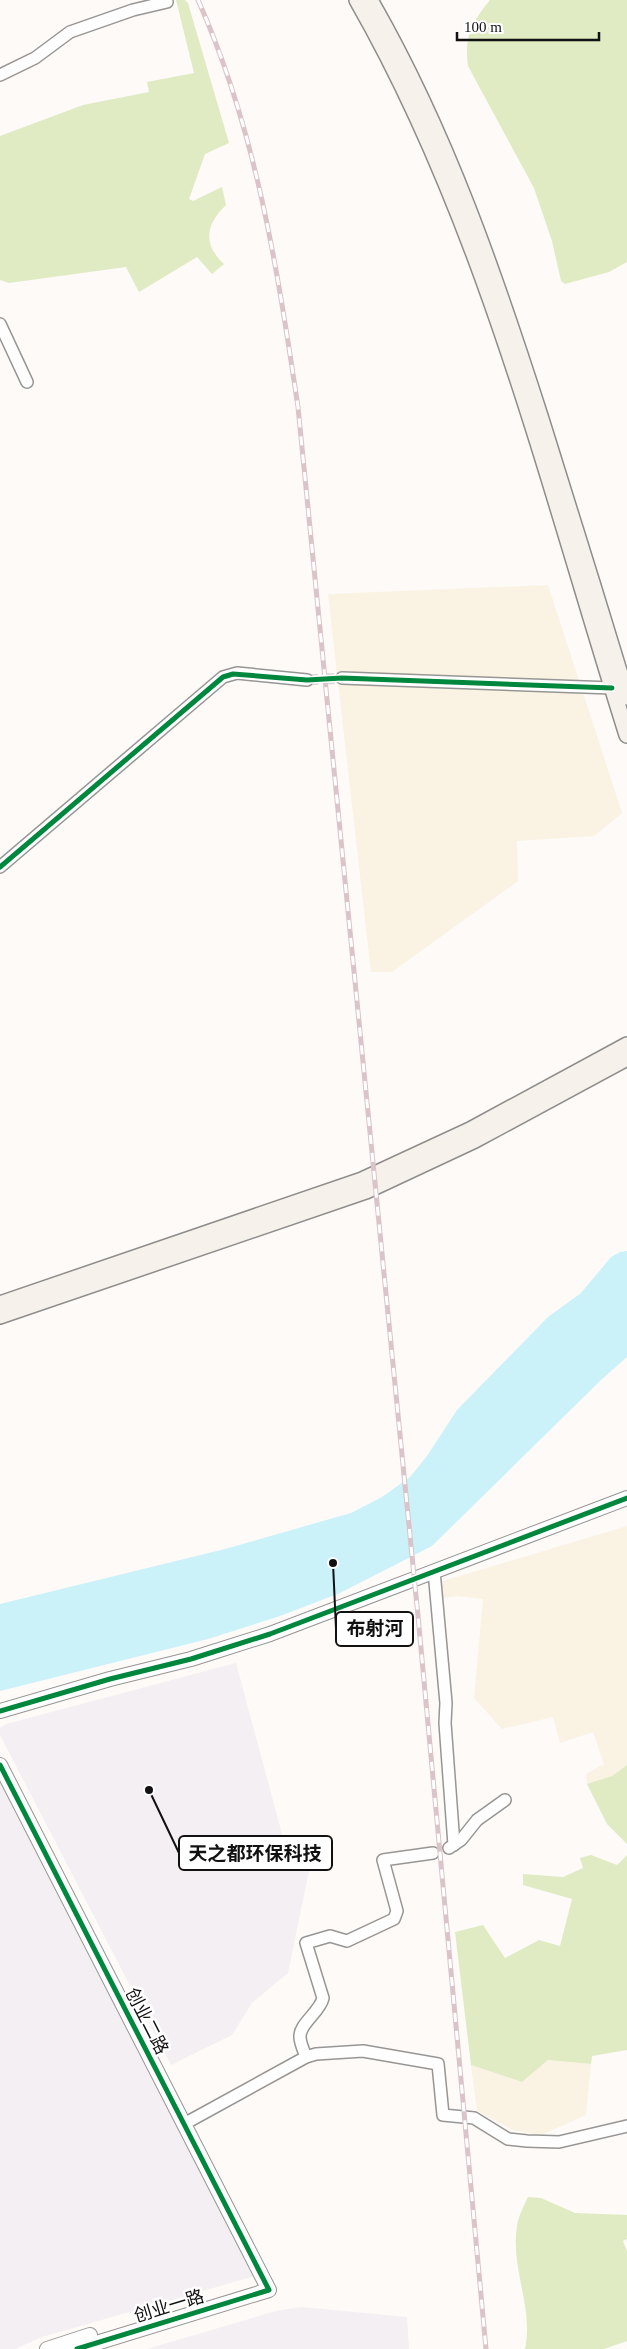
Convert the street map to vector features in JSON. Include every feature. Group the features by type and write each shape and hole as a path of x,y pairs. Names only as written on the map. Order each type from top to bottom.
{"main road":[{"path":"357,0 411,102 477,262 623,690"},
{"path":"370,0 409,71 432,121 488,258 516,340 623,690 627,735"},
{"path":"0,1304 362,1180 479,1125 627,1045"},
{"path":"0,1316 366,1191 475,1140 627,1058"}],"street":[{"path":"0,75 36,58 70,32 133,10 167,2"},
{"path":"0,324 27,382"},
{"path":"0,867 223,678 237,673 307,680"},
{"path":"342,678 623,690"},
{"path":"0,1711 230,1647 627,1498"},
{"path":"434,1571 446,1703 445,1723 451,1847 461,1840 477,1820 504,1800"},
{"name":"创业二路","path":"0,1765 267,2286"},
{"path":"306,2057 300,2036 301,2031 320,2007 323,1998 306,1943 330,1936 347,1941 394,1919 397,1911 384,1860 433,1853"},
{"path":"184,2124 306,2057 337,2051 363,2051 438,2064 443,2115 474,2118 508,2139 558,2142 627,2126"},
{"name":"创业一路","path":"47,2349 267,2286"},
{"name":"创业一路","path":"77,2349 267,2286"}],"shaded area":[{"path":"548,585 622,813 594,836 517,841 518,881 392,972 371,972 328,594"},
{"path":"627,1526 627,1765 612,1776 587,1784 586,1774 604,1764 593,1732 560,1743 553,1717 502,1729 474,1698 483,1599 458,1596 442,1598 440,1582"},
{"path":"236,1663 285,1845 313,1837 315,1842 288,1973 252,2003 232,2035 171,2065 0,1735 0,1728 6,1724"},
{"path":"0,1776 255,2276 42,2337 15,2349 0,2349"},
{"path":"548,2060 591,2064 586,2115 541,2135 513,2130 477,2111 471,2065 522,2082"},
{"path":"301,2307 407,2317 409,2349 147,2349 276,2311"}],"green space":[{"path":"176,0 185,0 188,3 229,143 205,154 189,199 193,201 222,187 226,205 214,220 209,235 212,250 224,264 212,274 197,257 139,292 126,267 9,283 0,280 0,136 83,105 149,92 147,82 194,73"},
{"path":"490,0 627,0 627,262 609,272 565,284 561,281 552,241 534,188 468,66 468,38 478,15"},
{"path":"627,1765 627,1844 607,1824 587,1784 612,1776"},
{"path":"591,1855 617,1865 627,1855 627,2050 592,2056 591,2064 548,2060 522,2082 471,2065 455,1932 483,1925 505,1958 539,1940 560,1946 572,1899 523,1885 523,1874 563,1877 583,1868 580,1858"},
{"path":"528,2197 541,2198 575,2213 627,2215 627,2239 623,2241 627,2251 627,2341 604,2349 525,2349 527,2318 516,2241 517,2226"}],"water":[{"path":"627,1251 627,1357 601,1380 432,1546 340,1593 280,1616 208,1639 0,1691 0,1604 225,1549 351,1513 382,1497 410,1477 427,1456 457,1410 548,1317 581,1293 611,1257 620,1252"}],"tunnel":[{"path":"307,680 342,678"}],"railway":[{"path":"198,0 218,49 250,149 282,303 298,407 418,1616 486,2349"}],"cycle path":[{"path":"0,867 223,677 233,674 307,680 342,678 612,688"},
{"path":"0,1711 110,1679 191,1659 270,1634 627,1498"},
{"path":"0,1765 269,2290 77,2349"}],"place":[{"name":"布射河","path":"333,1563"},
{"name":"天之都环保科技","path":"149,1790"}]}
